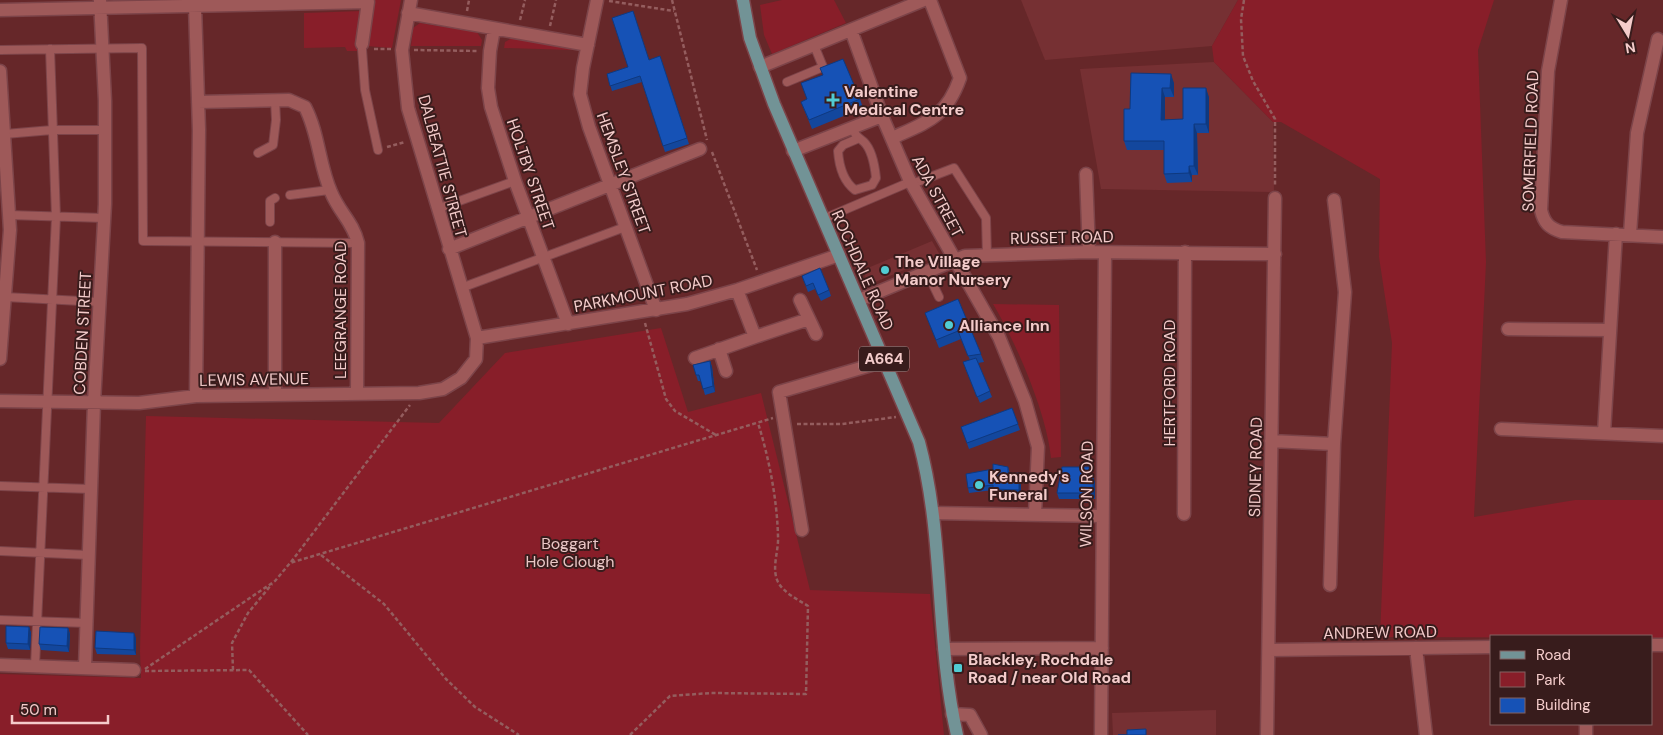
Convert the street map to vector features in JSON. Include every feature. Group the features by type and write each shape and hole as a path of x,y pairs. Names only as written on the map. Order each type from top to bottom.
{"main road":[{"name":"ROCHDALE ROAD","path":"743,0 750,38 760,67 793,151 909,416 928,476 934,513 944,649 952,714 957,735"}],"street":[{"name":"DALBEATTIE STREET","path":"411,0 402,50 408,108 477,338"},
{"name":"HEMSLEY STREET","path":"599,0 588,45 580,94 589,128 656,310"},
{"path":"760,67 924,0"},
{"path":"892,138 930,121 952,99 960,78 930,0"},
{"name":"SOMERFIELD ROAD","path":"1561,0 1548,71 1541,210 1544,221 1551,228 1562,232 1663,237"},
{"path":"0,10 58,4 196,6 229,2 368,2 362,46"},
{"name":"COBDEN STREET","path":"85,667 94,403 104,218 105,130 100,4"},
{"path":"196,6 198,102 196,396"},
{"path":"408,13 588,45"},
{"name":"HOLTBY STREET","path":"494,29 490,51 488,88 491,107 515,181 568,324"},
{"name":"ADA STREET","path":"851,30 882,116 911,183 999,337 1026,401 1038,447 1035,514"},
{"path":"1630,234 1637,133 1658,39"},
{"path":"0,71 4,169 9,215 0,359"},
{"name":"LEEGRANGE ROAD","path":"198,102 289,100 305,107 314,130 330,190 355,229 358,243 357,394"},
{"path":"793,151 855,133 882,116"},
{"path":"449,249 706,147"},
{"path":"1086,174 1089,252"},
{"name":"SIDNEY ROAD","path":"1267,735 1275,198"},
{"path":"1330,585 1334,444 1345,292 1334,200"},
{"path":"1604,433 1616,234"},
{"path":"274,242 275,394"},
{"name":"RUSSET ROAD","path":"859,300 964,256 1089,252 1275,254"},
{"name":"WILSON ROAD","path":"1101,735 1105,252"},
{"name":"HERTFORD ROAD","path":"1184,514 1185,252"},
{"name":"PARKMOUNT ROAD","path":"477,338 688,304 737,290 839,255"},
{"path":"737,290 755,337"},
{"path":"800,300 816,334"},
{"path":"695,358 809,319"},
{"path":"1508,329 1609,330"},
{"name":"LEWIS AVENUE","path":"0,401 139,403 196,396 419,393 443,389 461,378 476,359 477,338"},
{"path":"719,349 726,371"},
{"path":"802,530 779,392 885,361"},
{"path":"1500,429 1663,436"},
{"path":"1271,441 1334,444"},
{"path":"934,513 1102,516"},
{"name":"ANDREW ROAD","path":"1269,650 1490,647"},
{"path":"944,649 1102,648"},
{"path":"1416,648 1426,735"},
{"path":"0,665 134,670"},
{"path":"952,714 970,715 981,735"}],"lane":[{"path":"786,82 823,67 814,45"},
{"path":"362,46 365,90 378,150"},
{"path":"0,50 142,48 143,241 198,238 274,242 358,243"},
{"path":"35,666 56,217 50,49"},
{"path":"258,153 273,144 276,120 275,100"},
{"path":"3,132 105,130"},
{"path":"855,133 865,143 870,152 876,178 872,185 855,190 848,185 839,163 838,151 855,133"},
{"path":"823,219 911,183 954,168 986,218 986,256"},
{"path":"437,209 515,181"},
{"path":"290,195 330,190"},
{"path":"270,222 270,202 275,198"},
{"path":"9,215 104,218"},
{"path":"461,288 625,227"},
{"path":"927,272 939,296"},
{"path":"5,297 100,302"},
{"path":"0,486 91,489"},
{"path":"0,551 89,555"},
{"path":"0,620 86,622"}],"path":[{"path":"518,32 525,0"},
{"path":"547,37 556,0"},
{"path":"599,0 674,11"},
{"path":"672,0 706,147 762,281"},
{"path":"1244,0 1240,19 1243,56 1253,81 1275,119 1275,198"},
{"path":"362,46 402,50 490,51"},
{"path":"378,150 416,139"},
{"path":"641,313 666,399 675,411 716,435"},
{"path":"233,670 232,643 248,613 290,563 419,393"},
{"path":"290,563 758,423 785,420 842,424 909,416"},
{"path":"630,735 670,696 711,693 806,694 808,606 785,592 776,577 778,537 766,451 758,423"},
{"path":"321,555 384,604 446,680 475,707 519,735"},
{"path":"275,581 144,671 249,670 308,735"}],"shaded area":[{"path":"1021,0 1238,0 1212,46 1045,60"},
{"path":"1214,62 1273,122 1274,192 1101,189 1080,69"},
{"path":"932,241 940,255 868,285 863,270"},
{"path":"1216,710 1216,735 1113,735 1112,713"}],"green space":[{"path":"375,0 401,0 392,48 367,46"},
{"path":"782,0 834,0 846,23 772,54 764,35 760,5"},
{"path":"1238,0 1494,0 1478,50 1486,262 1474,517 1575,500 1663,500 1663,638 1653,638 1653,635 1380,637 1392,343 1379,257 1380,179 1281,122 1273,122 1214,62 1212,46"},
{"path":"362,11 358,51 347,51 345,47 304,48 304,13"},
{"path":"420,23 477,32 482,40 481,46 411,46 413,28"},
{"path":"512,38 572,47 572,50 504,48 505,42"},
{"path":"993,304 1059,305 1061,457 1051,458 1037,400 1011,338"},
{"name":"Boggart Hole Clough","path":"661,328 688,412 761,393 810,590 930,594 944,735 0,735 0,674 141,678 146,416 439,423 505,353"}],"building":[{"path":"633,11 649,60 660,56 687,138 663,146 640,76 610,86 607,74 628,67 612,18"},
{"name":"Valentine Medical Centre","path":"843,59 860,99 809,120 801,102 807,99 801,83 823,75 820,68"},
{"path":"1131,73 1171,74 1170,88 1162,88 1161,120 1183,119 1183,88 1206,88 1206,124 1194,124 1194,166 1189,166 1189,173 1164,174 1164,141 1124,141 1124,109 1130,109"},
{"path":"820,268 829,290 818,295 813,283 806,286 802,276"},
{"path":"958,299 981,354 968,356 958,331 936,340 925,313"},
{"path":"976,358 990,391 977,397 963,362"},
{"path":"710,361 713,386 703,389 699,375 696,375 693,365"},
{"path":"1012,408 1018,424 967,443 961,427"},
{"path":"993,464 1008,467 1008,474 1019,473 1019,490 993,489 993,485 968,488 966,474 993,469"},
{"path":"1062,467 1089,467 1089,476 1093,476 1093,493 1088,493 1088,497 1080,497 1080,493 1057,493"},
{"path":"6,626 29,627 28,644 6,643"},
{"path":"40,627 68,628 67,646 39,644"},
{"path":"96,631 134,633 134,650 95,648"},
{"path":"1146,729 1146,735 1127,735 1127,730"}],"place":[{"name":"Valentine Medical Centre","path":"833,100"},
{"name":"The Village Manor Nursery","path":"885,270"},
{"name":"Alliance Inn","path":"949,325"},
{"name":"Kennedy's Funeral","path":"979,485"},
{"name":"Blackley, Rochdale Road / near Old Road","path":"958,668"}]}
